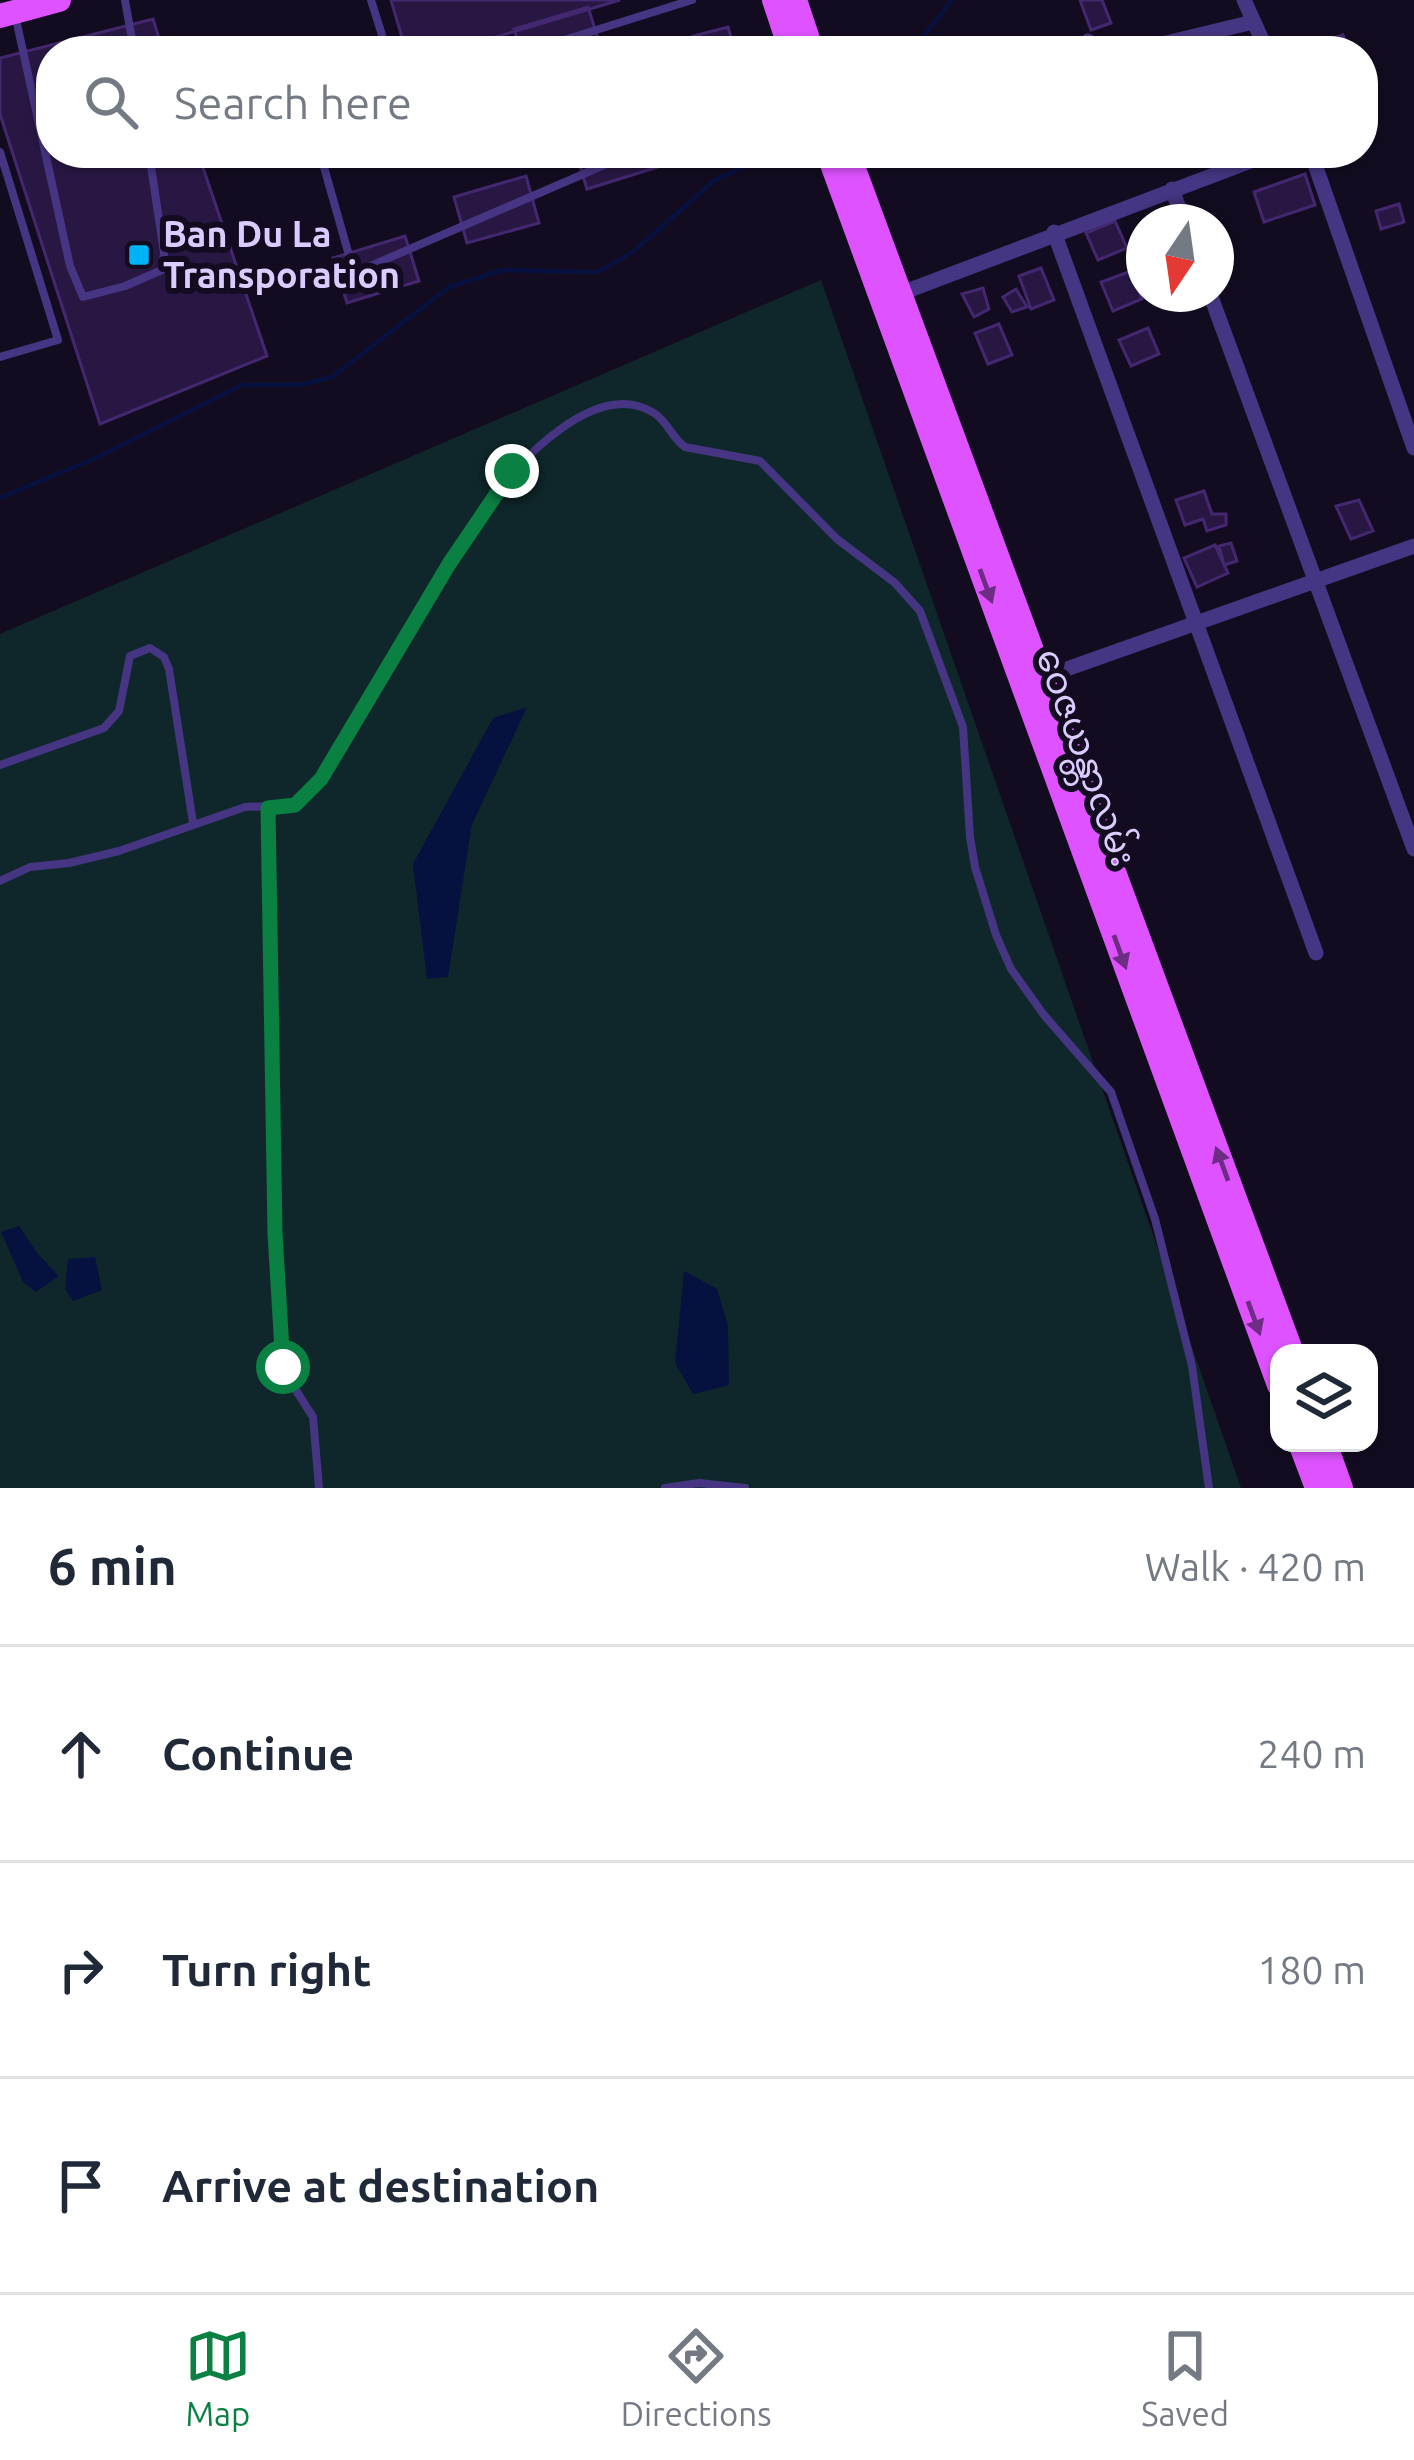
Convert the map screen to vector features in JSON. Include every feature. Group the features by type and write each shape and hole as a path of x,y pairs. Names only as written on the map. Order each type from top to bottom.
{"main road":[{"path":"7,14 59,0"},
{"path":"774,0 786,36"},
{"path":"795,0 807,36"},
{"name":"ဝေဇယန္တာလမ်း","path":"840,168 1270,1360"},
{"name":"ဝေဇယန္တာလမ်း","path":"841,168 899,294 1289,1344"},
{"path":"1303,1452 1317,1488"},
{"path":"1328,1452 1341,1488"}],"street":[{"path":"1244,0 1260,36"},
{"path":"1195,36 1253,22"},
{"path":"899,294 1230,168"},
{"path":"1316,168 1414,448"},
{"path":"1172,189 1177,204"},
{"path":"1054,232 1316,953"},
{"path":"1217,312 1414,849"},
{"path":"1044,677 1414,546"}],"lane":[{"path":"125,0 131,36"},
{"path":"371,0 382,36"},
{"path":"578,36 692,0"},
{"path":"7,14 36,130"},
{"path":"0,152 58,340 0,357"},
{"path":"46,168 70,266 83,297 125,286 162,269 164,253 151,168"},
{"path":"324,168 354,272 597,168"},
{"path":"0,881 30,867 119,851 245,808 295,805 321,779 487,503 544,440 604,407 632,405 657,414 685,447 760,461 920,611 963,727 972,852 996,935 1011,969 1044,1015 1111,1092 1155,1219 1192,1366 1209,1488"},
{"path":"0,765 104,728 119,711 130,656 149,649 164,657 170,668 193,823"},
{"path":"268,808 280,1348 290,1381 313,1417 319,1488"},
{"path":"665,1488 699,1483 745,1488"}],"green space":[{"path":"821,280 1241,1488 0,1488 0,634","holes":["526,709 472,824 493,719"]}],"shaded area":[{"path":"527,707 472,824 448,977 427,979 413,864 493,718"},
{"path":"19,1226 59,1276 36,1292 23,1282 1,1232"},
{"path":"95,1257 102,1290 73,1301 65,1289 68,1259"},
{"path":"684,1271 717,1289 728,1325 729,1385 693,1394 675,1363"}],"building":[{"path":"391,0 620,0 499,36 402,36"},
{"path":"1080,0 1102,0 1111,23 1091,30"},
{"path":"588,7 597,36 516,36 514,29"},
{"name":"Ban Du La Transporation","path":"153,19 158,36 86,36"},
{"path":"728,27 731,36 693,36"},
{"name":"Ban Du La Transporation","path":"36,49 36,168 203,168 267,356 100,424 0,114 0,58"},
{"path":"581,168 655,168 587,189"},
{"path":"1305,174 1315,205 1264,222 1254,192"},
{"path":"526,176 539,223 467,243 454,197"},
{"path":"1399,204 1404,222 1381,229 1376,211"},
{"path":"1115,221 1126,248 1098,260 1086,233"},
{"path":"405,236 419,281 347,303 333,258"},
{"path":"1041,268 1054,300 1031,309 1019,276"},
{"path":"1126,273 1126,306 1113,311 1101,282"},
{"path":"983,288 989,309 974,317 962,294"},
{"path":"1016,289 1027,307 1012,312 1003,297"},
{"path":"999,324 1012,355 988,364 975,333"},
{"path":"1148,328 1159,354 1131,366 1119,340"},
{"path":"1204,491 1212,514 1226,514 1226,525 1207,531 1203,519 1185,525 1176,500"},
{"path":"1359,500 1373,531 1351,539 1336,506"},
{"path":"1231,543 1237,561 1224,565 1219,546"},
{"path":"1215,545 1228,573 1197,587 1184,558"}],"waterway":[{"path":"924,36 952,0"},
{"path":"0,498 98,457 242,385 299,385 332,377 449,287 502,270 598,272 633,252 715,180 742,168"}],"place":[{"name":"Ban Du La Transporation","path":"139,255"}],"route":[{"path":"283,1367 275,1233 268,808 295,805 321,779 449,564 512,471"}]}
